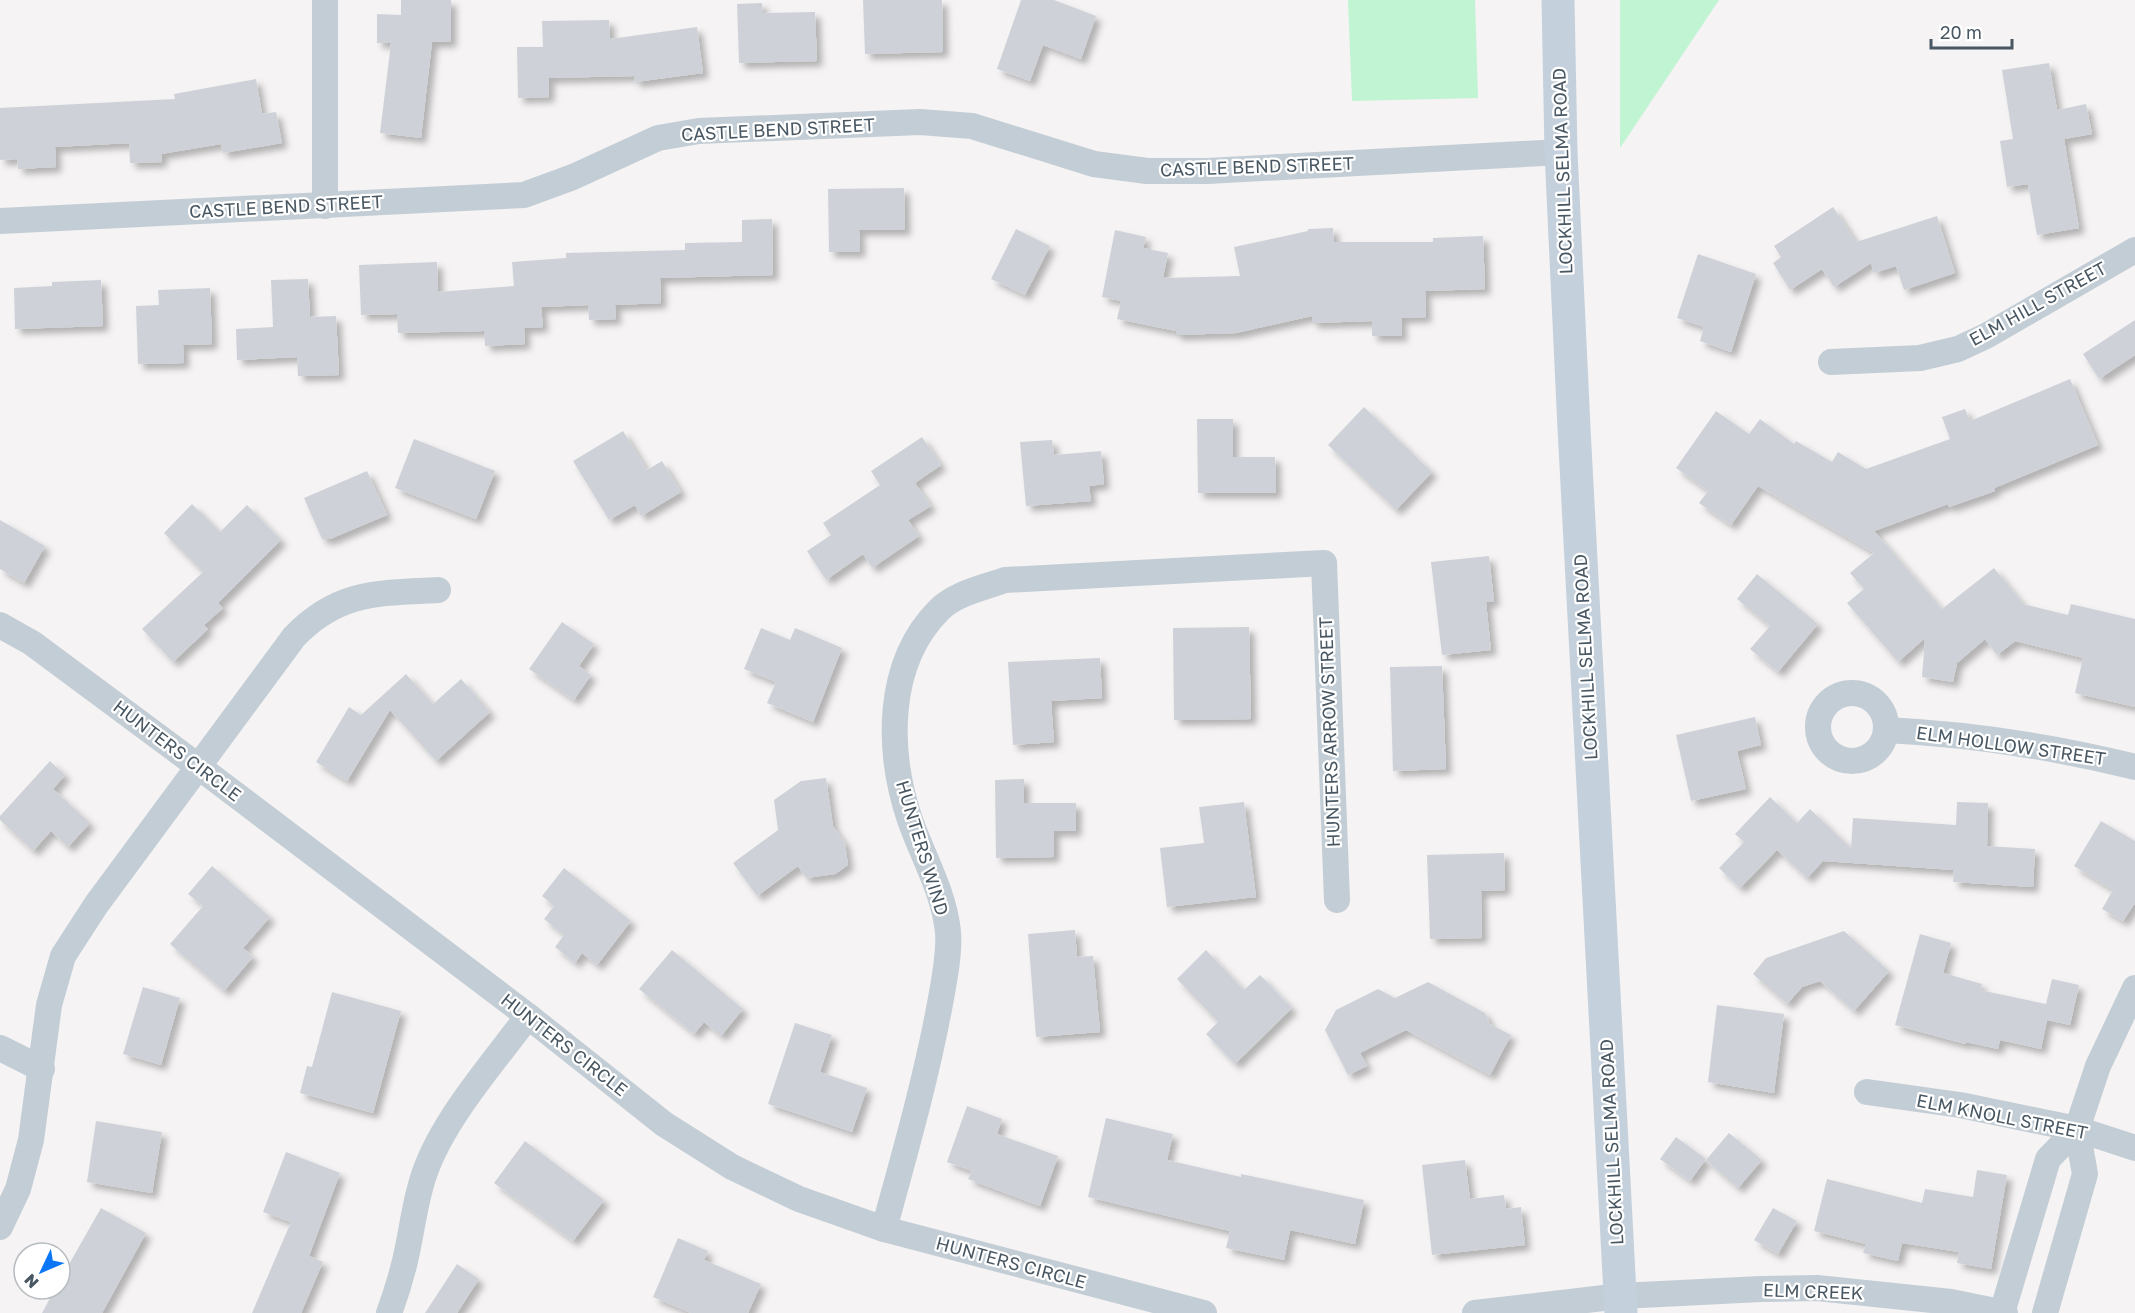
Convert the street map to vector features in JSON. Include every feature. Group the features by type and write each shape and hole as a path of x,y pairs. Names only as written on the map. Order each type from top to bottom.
{"main road":[{"name":"LOCKHILL SELMA ROAD","path":"1558,0 1561,152 1576,464 1621,1305"}],"street":[{"path":"325,0 325,206"},
{"name":"CASTLE BEND STREET","path":"0,221 525,195 573,177 658,138 699,131 920,122 972,126 1094,164 1147,171 1207,171 1561,152"},
{"name":"ELM HILL STREET","path":"1831,362 1920,358 1958,348 1986,336 2135,250"},
{"name":"HUNTERS ARROW STREET","path":"1324,563 1337,900"},
{"name":"HUNTERS WIND","path":"884,1230 932,1046 944,981 948,932 934,878 910,819 897,769 895,717 904,665 910,648 939,610 959,596 1005,580 1324,563"},
{"path":"0,1227 18,1189 31,1140 50,1005 63,956 96,905 294,636 303,627 337,604 375,593 438,590"},
{"name":"HUNTERS CIRCLE","path":"0,626 32,643 199,767 528,1016 664,1124 732,1167 799,1199 884,1230 1204,1313"},
{"name":"ELM HOLLOW STREET","path":"1886,730 1939,733 2098,758 2135,767"},
{"path":"2003,1313 2048,1159 2077,1129 2098,1066 2135,988"},
{"path":"389,1313 404,1266 418,1195 425,1171 437,1145 449,1124 528,1016"},
{"path":"0,1048 42,1069"},
{"name":"ELM KNOLL STREET","path":"1867,1092 1960,1105 2077,1129 2135,1148"},
{"path":"2045,1313 2085,1174 2077,1129"},
{"name":"ELM CREEK","path":"1621,1305 1761,1289 1817,1288 1951,1302 2003,1313"},
{"path":"1475,1313 1621,1305"}],"green space":[{"path":"1348,0 1475,0 1478,98 1352,101"},
{"path":"1620,0 1719,0 1620,148"}],"building":[{"path":"401,0 451,0 451,42 432,42 421,138 380,133 391,43 377,43 377,14 401,15"},
{"path":"863,0 942,0 943,52 865,54"},
{"path":"1021,0 1054,0 1096,16 1081,59 1043,45 1030,81 997,69"},
{"path":"762,3 763,13 815,12 817,61 739,63 737,4"},
{"path":"609,20 610,39 697,27 703,73 635,82 634,76 549,78 549,97 518,98 517,47 543,47 542,21"},
{"path":"2049,63 2057,110 2086,104 2092,134 2064,139 2079,228 2037,235 2028,184 2007,187 2000,141 2013,139 2002,70"},
{"path":"256,79 262,114 276,112 282,143 223,153 221,144 161,154 162,162 130,163 129,143 55,147 56,167 18,169 17,159 0,160 0,108 175,99 174,94"},
{"path":"904,188 905,230 859,230 860,252 829,252 828,189"},
{"path":"1833,207 1856,242 1937,216 1955,273 1904,290 1896,266 1874,273 1871,263 1834,287 1822,269 1790,290 1773,263 1781,257 1774,246"},
{"path":"772,219 773,275 660,278 661,303 615,305 616,319 589,320 588,305 541,307 543,327 524,328 525,344 485,346 484,331 398,333 397,314 361,315 359,265 437,262 438,292 514,286 512,262 566,258 566,253 685,250 685,243 742,242 742,220"},
{"path":"1333,228 1334,242 1433,242 1433,238 1483,236 1485,289 1425,291 1426,317 1401,318 1402,336 1372,336 1372,321 1312,323 1312,316 1236,333 1176,335 1176,331 1117,319 1121,301 1102,297 1115,230 1146,237 1143,248 1168,253 1163,278 1240,276 1234,247 1308,231 1308,229"},
{"path":"1016,229 1050,246 1025,295 991,279"},
{"path":"1698,254 1756,274 1731,352 1700,341 1704,327 1677,318"},
{"path":"308,279 310,317 336,316 339,375 298,376 297,357 237,360 236,329 273,327 271,280"},
{"path":"101,280 103,326 15,329 14,288 52,286 52,282"},
{"path":"210,288 212,344 183,345 184,363 138,364 136,306 159,305 158,290"},
{"path":"2135,320 2135,355 2099,379 2083,354"},
{"path":"2070,379 2098,445 1994,488 1995,491 1949,507 1948,504 1874,531 1942,609 1994,568 2023,604 2068,615 2071,604 2135,619 2135,707 2075,693 2083,658 2015,641 1997,655 1985,639 1957,663 1953,682 1922,677 1925,638 1898,662 1847,603 1864,589 1850,573 1874,553 1758,486 1731,525 1699,503 1708,491 1676,468 1716,411 1749,434 1760,419 1794,444 1796,441 1832,462 1838,452 1866,469 1950,439 1942,417 1965,409 1970,421"},
{"path":"1364,407 1432,472 1396,510 1328,445"},
{"path":"1197,419 1233,419 1233,457 1275,457 1276,493 1198,493"},
{"path":"623,431 647,470 662,461 681,492 641,516 635,505 609,520 573,461"},
{"path":"922,437 941,465 915,483 931,506 908,520 919,536 872,568 863,554 826,580 807,551 831,535 823,523 880,485 871,471"},
{"path":"414,439 495,471 476,519 395,488"},
{"path":"1052,440 1054,455 1101,451 1104,484 1089,486 1091,501 1026,506 1020,442"},
{"path":"367,471 387,515 330,539 322,539 304,498"},
{"path":"192,504 220,532 247,505 281,540 218,603 223,608 204,625 208,629 173,662 142,629 203,572 164,533"},
{"path":"0,520 45,546 24,583 0,569"},
{"path":"1489,556 1494,601 1486,602 1491,650 1442,655 1431,562"},
{"path":"1757,574 1818,624 1778,672 1750,649 1770,626 1737,599"},
{"path":"562,622 594,644 579,666 591,675 574,700 529,669"},
{"path":"1249,627 1251,719 1174,720 1173,628"},
{"path":"761,628 790,640 795,628 842,648 813,722 767,703 776,682 744,669"},
{"path":"1100,658 1102,698 1051,701 1054,742 1013,745 1008,662"},
{"path":"1442,666 1446,769 1393,771 1390,667"},
{"path":"406,674 433,704 461,679 490,712 436,761 390,710 347,781 316,762 349,707 361,715"},
{"path":"1755,717 1761,745 1737,751 1746,789 1691,801 1676,735"},
{"path":"50,761 65,775 53,789 90,823 68,847 51,831 33,851 0,820 0,816"},
{"path":"826,778 833,826 845,843 848,865 835,874 806,878 798,866 757,896 733,863 778,830 774,800 801,781"},
{"path":"1024,779 1024,803 1076,803 1076,831 1054,831 1054,857 996,858 995,780"},
{"path":"1770,797 1797,823 1810,809 1851,848 1853,818 1956,825 1957,802 1988,803 1987,846 2035,849 2033,887 1953,882 1954,870 1823,861 1807,878 1777,850 1740,888 1719,868 1744,842 1735,834"},
{"path":"1244,802 1256,897 1167,907 1160,848 1204,843 1199,807"},
{"path":"2101,821 2135,841 2135,903 2123,921 2102,909 2113,890 2074,866"},
{"path":"1504,853 1505,890 1481,891 1482,938 1430,939 1427,855"},
{"path":"212,866 270,917 243,948 253,957 224,991 170,944 203,906 188,894"},
{"path":"564,868 631,921 597,965 582,953 575,963 555,947 564,935 544,919 554,906 542,896"},
{"path":"1075,930 1077,957 1093,956 1100,1032 1036,1037 1028,934"},
{"path":"1844,931 1889,971 1854,1011 1820,981 1802,987 1787,1004 1753,974 1766,958"},
{"path":"1920,934 1951,943 1943,973 1982,984 1980,990 2046,1004 2052,979 2079,985 2070,1025 2047,1020 2041,1049 2000,1040 1998,1049 1966,1042 1965,1044 1895,1025"},
{"path":"672,950 743,1009 721,1036 704,1022 694,1034 639,989"},
{"path":"1206,950 1244,990 1260,975 1292,1008 1235,1064 1206,1034 1218,1022 1177,979"},
{"path":"1428,982 1485,1013 1490,1024 1511,1035 1490,1075 1406,1030 1360,1053 1367,1066 1348,1075 1325,1030 1336,1010 1378,989 1395,998"},
{"path":"143,987 180,998 161,1065 123,1054"},
{"path":"332,992 401,1011 373,1113 300,1093 307,1066 312,1067"},
{"path":"1717,1005 1784,1014 1774,1093 1708,1082"},
{"path":"795,1023 832,1035 820,1072 867,1088 852,1132 768,1104"},
{"path":"967,1106 1002,1119 997,1134 1058,1156 1040,1206 968,1179 972,1171 947,1162"},
{"path":"1106,1118 1173,1134 1167,1160 1241,1177 1241,1174 1364,1200 1355,1244 1290,1230 1284,1260 1226,1248 1230,1231 1088,1197"},
{"path":"96,1121 162,1132 152,1193 87,1182"},
{"path":"1729,1133 1762,1160 1738,1188 1706,1160"},
{"path":"1676,1137 1706,1159 1690,1181 1660,1159"},
{"path":"525,1141 604,1200 573,1241 494,1183"},
{"path":"286,1152 340,1173 309,1256 323,1262 301,1313 252,1313 291,1222 263,1212"},
{"path":"1465,1160 1470,1199 1504,1195 1506,1209 1521,1207 1525,1245 1432,1255 1422,1165"},
{"path":"1977,1170 2007,1175 1991,1269 1957,1263 1959,1252 1902,1243 1898,1261 1863,1253 1866,1244 1814,1231 1827,1179 1922,1203 1925,1189 1973,1197"},
{"path":"101,1208 146,1233 102,1313 42,1313 48,1301 72,1301 72,1259"},
{"path":"1773,1208 1797,1221 1778,1254 1754,1240"},
{"path":"678,1238 708,1251 704,1260 761,1284 748,1313 691,1313 653,1297"},
{"path":"457,1264 479,1279 457,1313 425,1313"}]}
